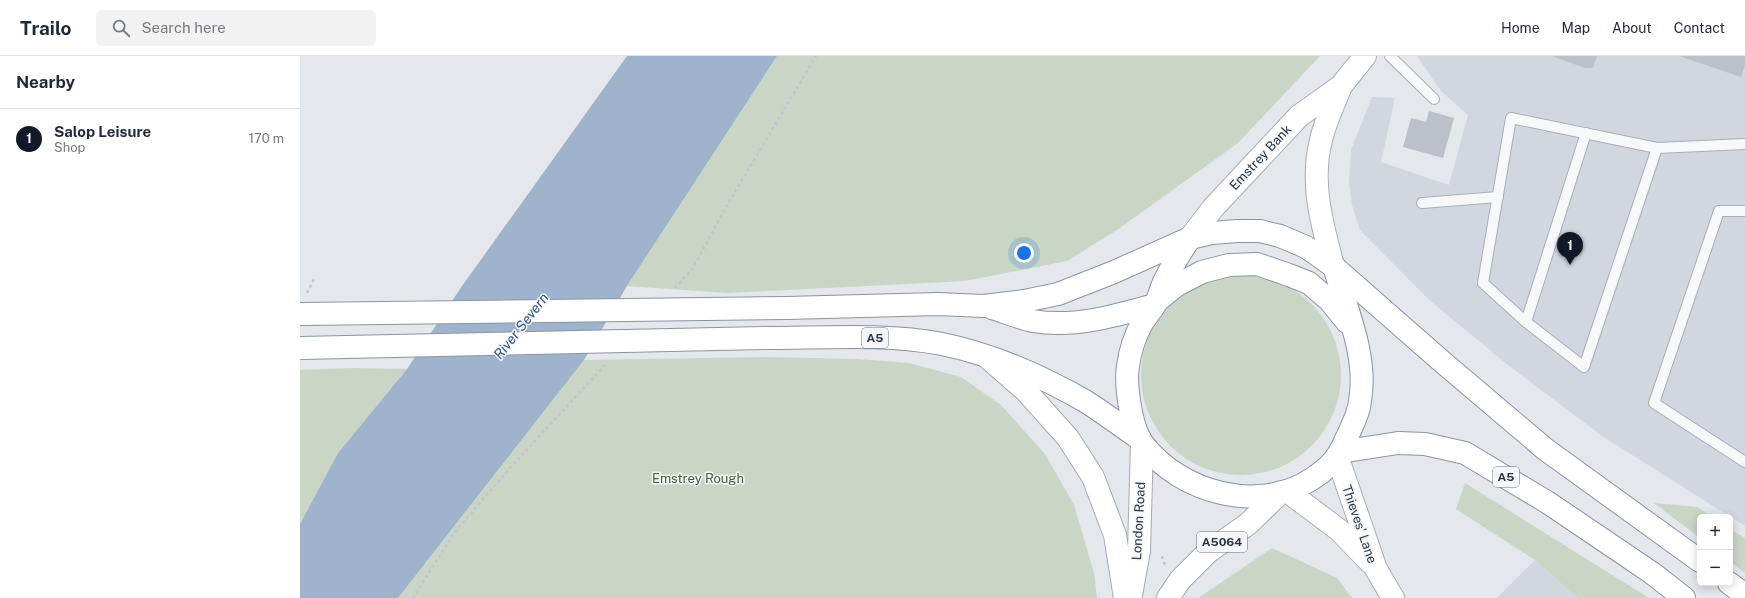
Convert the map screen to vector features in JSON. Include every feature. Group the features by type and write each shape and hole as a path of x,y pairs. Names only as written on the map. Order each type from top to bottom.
{"main road":[{"name":"Emstrey Bank","path":"1155,303 1175,260 1213,208 1299,116 1341,86 1365,56"},
{"name":"Emstrey Bank","path":"1284,492 1304,484 1321,473 1338,454 1358,413 1361,396 1362,363 1358,343 1324,232 1318,201 1316,169 1321,140 1341,86"},
{"path":"300,314 787,308 938,304 983,306 1024,301 1058,294 1120,270 1190,238 1212,233 1260,231 1280,236 1306,247 1334,266 1439,359 1545,449 1697,559"},
{"path":"1284,492 1260,496 1237,497 1203,489 1171,472 1157,460 1141,441 1132,415 1127,391 1128,368 1132,347 1142,323 1155,303 1177,285 1202,272 1229,265 1257,264 1309,283 1330,301 1353,330"},
{"path":"983,306 1033,321 1063,322 1110,317 1155,303"},
{"name":"A5","path":"300,348 764,338 886,338 942,344 985,355 1035,375 1084,401 1141,441"},
{"path":"985,355 1026,391 1068,438 1093,477 1115,535 1125,598"},
{"name":"London Road","path":"1131,598 1139,551 1141,441"},
{"name":"A5","path":"1338,454 1398,443 1425,444 1465,453 1547,502 1652,573 1684,598"},
{"name":"Thieves' Lane","path":"1338,454 1376,569"},
{"name":"Thieves' Lane","path":"1284,492 1339,530 1376,569"},
{"name":"A5064","path":"1168,598 1180,580 1208,552 1248,524 1284,492"},
{"path":"1376,569 1393,598"},
{"path":"1733,586 1745,595"}],"lane":[{"path":"1390,56 1434,99"},
{"path":"1657,148 1584,367 1526,322 1483,283 1511,118 1657,148 1745,144"},
{"path":"1526,322 1586,133"},
{"path":"1422,203 1498,196"},
{"path":"1745,211 1719,211 1654,403 1745,462"}],"shaded area":[{"path":"1417,56 1745,56 1745,526 1733,518 1733,514 1726,514 1602,436 1508,365 1429,300 1360,230 1352,205 1349,182 1351,150 1372,97 1395,98 1381,162 1449,185 1468,115 1441,91"},
{"path":"1535,560 1574,595 1579,598 1497,598"}],"green space":[{"path":"777,56 1320,56 1238,143 1117,230 1067,261 965,281 727,293 627,286"},
{"path":"1241,275 1260,277 1279,283 1296,292 1312,304 1324,320 1333,337 1339,356 1341,375 1339,394 1333,413 1324,430 1312,446 1296,458 1279,467 1260,473 1241,475 1222,473 1203,467 1186,458 1170,446 1158,430 1149,413 1143,394 1141,375 1143,356 1149,337 1158,320 1170,304 1186,292 1203,283 1222,277"},
{"name":"Emstrey Rough","path":"767,357 857,359 909,363 961,377 1001,405 1045,454 1074,505 1094,573 1097,598 398,598 584,360"},
{"path":"353,368 407,369 338,453 300,524 300,370"},
{"path":"1465,483 1649,598 1579,598 1574,595 1535,560 1456,509"},
{"path":"1654,503 1697,507 1708,514 1697,514 1697,536"},
{"path":"1733,531 1745,538 1745,573 1733,563"},
{"path":"1272,548 1337,578 1352,598 1198,598"}],"water":[{"name":"River Severn","path":"627,56 777,56 627,286 584,360 398,598 300,598 300,524 338,453 407,369 462,286"}],"building":[{"path":"1552,56 1597,56 1593,68 1585,68"},
{"path":"1679,56 1745,56 1745,65 1741,77"},
{"path":"1429,111 1454,118 1443,158 1403,147 1411,118 1426,122"}],"place":[{"name":"Salop Leisure","path":"1570,265"}]}
